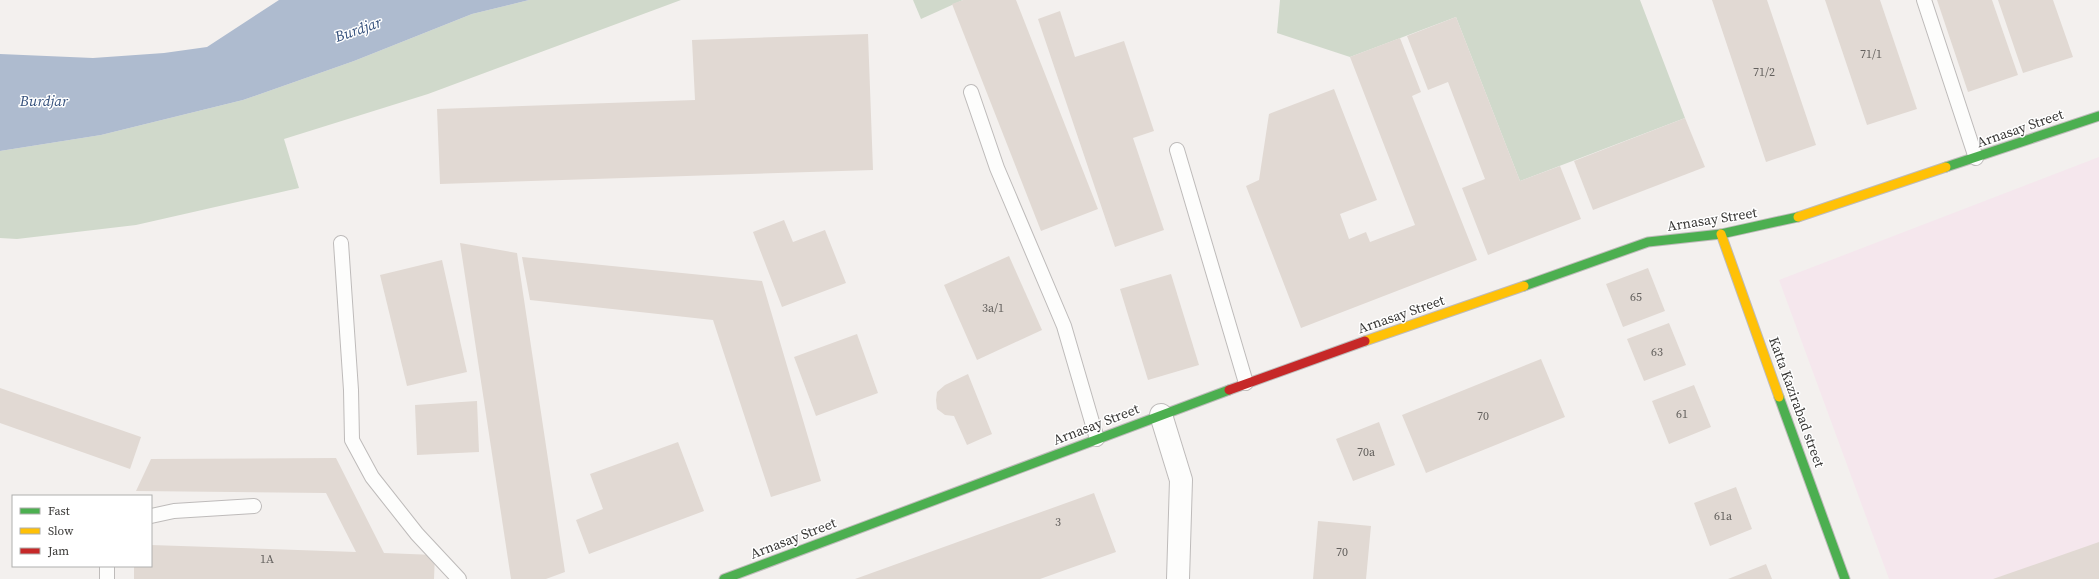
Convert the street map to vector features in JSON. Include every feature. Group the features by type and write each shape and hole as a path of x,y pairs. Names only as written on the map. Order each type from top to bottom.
{"street":[{"name":"Arnasay Street","path":"724,579 1246,383 1648,242 1721,234 1802,216 2099,116"},
{"name":"Katta Kazirabad street","path":"1721,234 1845,579"},
{"path":"1161,415 1180,480 1178,579"}],"lane":[{"path":"1924,0 1976,158"},
{"path":"971,92 998,168 1064,326 1097,439"},
{"path":"1177,150 1246,383"},
{"path":"341,243 351,390 352,440 372,477 417,534 459,579"},
{"path":"152,516 174,511 254,506"},
{"path":"107,567 107,579"}],"shaded area":[{"path":"2099,157 2099,579 1889,579 1779,280"}],"green space":[{"path":"529,0 681,0 428,94 284,139 299,188 136,225 17,239 0,238 0,151 101,135 243,100 354,61 472,14"},
{"path":"913,0 963,0 921,19"},
{"path":"1280,0 1640,0 1685,118 1520,181 1456,17 1350,57 1277,33"}],"water":[{"name":"Burdjar","path":"279,0 529,0 472,14 354,61 243,100 101,135 0,151 0,54 93,58 164,53 207,47"}],"building":[{"path":"963,0 1016,0 1098,209 1041,231 952,4"},
{"path":"1712,0 1767,0 1816,145 1766,162"},
{"path":"1825,0 1880,0 1917,109 1867,125"},
{"path":"1937,0 1992,0 2018,75 1968,92"},
{"path":"1998,0 2053,0 2073,57 2023,73"},
{"path":"1060,11 1075,57 1124,41 1154,131 1133,138 1164,230 1115,247 1038,19"},
{"path":"1456,17 1520,181 1560,166 1581,219 1488,255 1462,188 1485,179 1448,82 1428,90 1407,36"},
{"path":"868,34 873,170 440,184 437,109 695,100 692,40"},
{"path":"1400,38 1421,92 1412,96 1477,260 1301,328 1246,186 1259,180 1269,114 1334,89 1377,200 1340,214 1349,239 1366,232 1370,242 1415,225 1350,57"},
{"path":"1685,118 1705,167 1593,210 1574,161"},
{"path":"784,220 793,242 825,230 846,283 782,307 753,232"},
{"path":"460,243 517,253 565,572 546,579 511,579"},
{"path":"1009,256 1042,330 977,360 944,285"},
{"path":"522,257 762,281 821,481 771,497 713,320 530,300"},
{"path":"442,260 467,372 407,386 380,275"},
{"path":"1648,268 1665,311 1623,327 1606,284"},
{"path":"1171,274 1199,365 1148,380 1120,289"},
{"path":"1669,323 1686,365 1644,381 1627,339"},
{"path":"857,334 878,393 816,416 794,357"},
{"path":"1541,359 1565,417 1426,473 1402,415"},
{"path":"968,374 992,434 967,445 954,416 945,415 937,409 936,400 937,392 945,385"},
{"path":"1694,385 1711,427 1669,444 1652,401"},
{"path":"0,388 141,437 130,469 0,423"},
{"path":"477,401 479,452 417,455 415,405"},
{"path":"1379,422 1395,465 1353,481 1336,439"},
{"path":"678,442 704,511 589,554 576,520 603,509 590,474"},
{"path":"336,458 384,553 435,555 434,579 134,579 134,567 152,567 152,545 356,552 326,493 136,491 151,459"},
{"path":"1736,487 1752,529 1710,546 1694,503"},
{"path":"1094,493 1116,552 1040,579 855,579"},
{"path":"1318,521 1371,526 1366,579 1313,579"},
{"path":"2099,542 2099,579 1993,579"},
{"path":"1766,564 1772,579 1728,579"}],"traffic: fast":[{"path":"1946,167 2099,116"},
{"path":"1524,286 1648,242 1721,234 1798,217"},
{"path":"724,579 1229,390"},
{"path":"1779,397 1845,579"}],"traffic: slow":[{"path":"1798,217 1946,167"},
{"path":"1721,234 1779,397"},
{"path":"1365,341 1524,286"}],"traffic: jam":[{"path":"1229,390 1365,341"}]}
